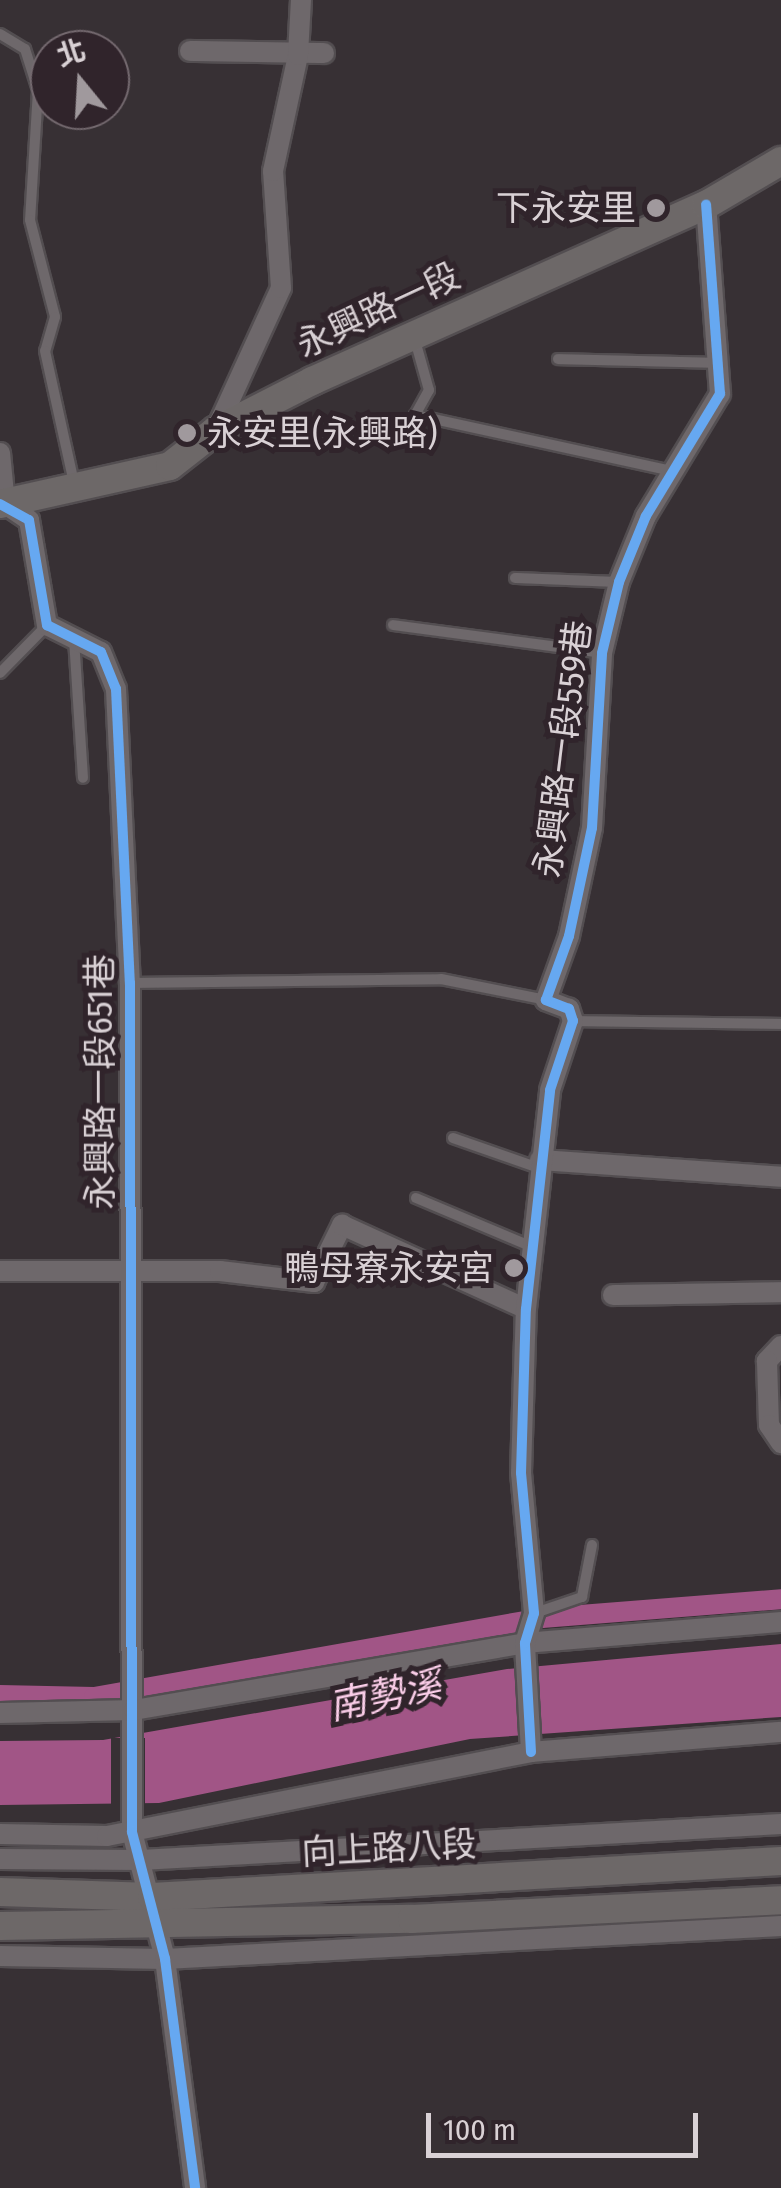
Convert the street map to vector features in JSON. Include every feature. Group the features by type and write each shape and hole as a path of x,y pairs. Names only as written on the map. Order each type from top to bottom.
{"main road":[{"name":"永興路一段","path":"3,504 170,466 216,430 412,334 706,205 781,161"},
{"name":"向上路八段","path":"0,1892 152,1897 781,1861"},
{"name":"向上路八段","path":"0,1926 158,1926 781,1900"}],"street":[{"path":"216,430 280,288 273,172 298,56 301,0"},
{"path":"190,50 298,56 324,53"},
{"name":"永興路一段559巷","path":"546,1000 570,936 592,828 602,654 618,582 671,470 710,421 720,363 706,205"},
{"path":"0,454 3,504 30,520 48,625"},
{"name":"永興路一段651巷","path":"48,625 101,652 116,689 130,983 126,1268 134,1710 132,1832 152,1897 165,1959 195,2188"},
{"path":"531,1744 525,1652 534,1613 521,1473 526,1309 550,1090 574,1021 569,1009 546,1000"},
{"path":"540,1164 781,1177"},
{"path":"0,1271 126,1268 314,1282 342,1225 526,1309"},
{"path":"613,1294 781,1292"},
{"path":"781,1346 767,1361 769,1425 781,1442"},
{"path":"0,1713 134,1710 525,1652 781,1622"},
{"path":"0,1834 132,1832 531,1744 781,1732"},
{"path":"0,1858 141,1860 781,1824"},
{"path":"0,1956 165,1959 781,1926"}],"lane":[{"path":"0,34 25,50 38,90 30,220 55,317 45,351 75,489"},
{"path":"412,334 429,390 415,416 671,470"},
{"path":"558,359 720,363"},
{"path":"515,578 618,582"},
{"path":"0,672 48,625"},
{"path":"392,626 602,654"},
{"path":"74,638 83,778"},
{"path":"130,983 441,979 546,1000"},
{"path":"574,1021 781,1024"},
{"path":"453,1138 540,1164"},
{"path":"416,1198 530,1246"},
{"path":"534,1613 582,1597 592,1545"}],"water":[{"name":"南勢溪","path":"781,1644 781,1717 470,1739 159,1803 0,1805 0,1741 103,1740 507,1669"}],"pier":[{"path":"111,1738 145,1738 145,1808 111,1808"}],"waterway":[{"path":"0,1695 94,1697 542,1618 781,1599"}],"cycle path":[{"path":"531,1752 525,1643 534,1613 521,1473 526,1309 550,1090 573,1021 569,1009 546,1000 569,936 592,828 602,653 619,582 646,516 720,394 706,205"},
{"path":"0,504 29,520 47,625 101,652 116,689 130,983 132,1832 165,1959 195,2188"}],"place":[{"name":"下永安里","path":"656,208"},
{"name":"永安里(永興路)","path":"187,433"},
{"name":"鴨母寮永安宮","path":"514,1268"}]}
